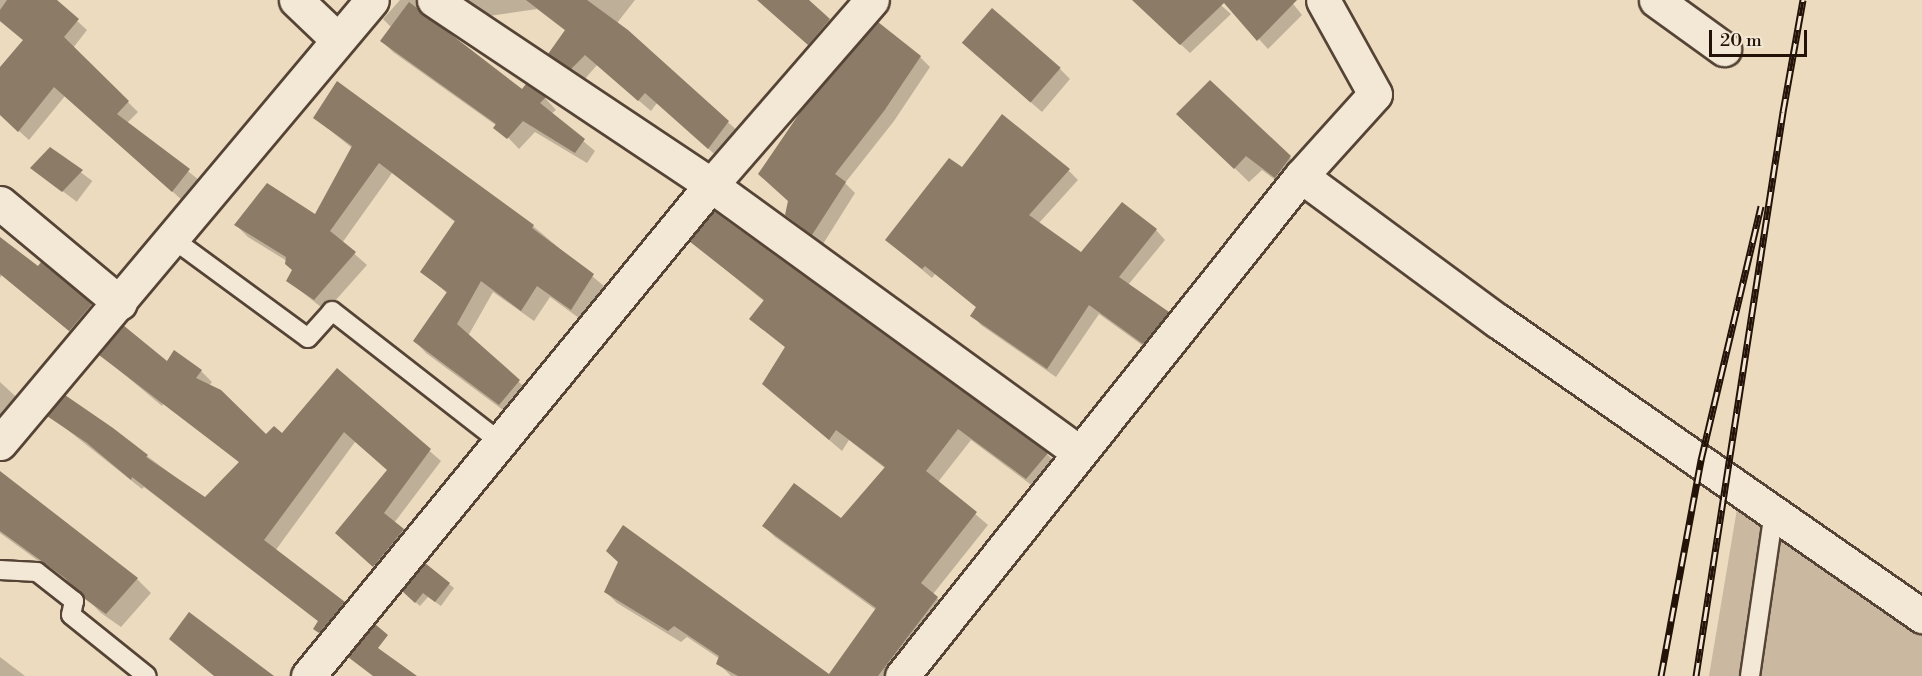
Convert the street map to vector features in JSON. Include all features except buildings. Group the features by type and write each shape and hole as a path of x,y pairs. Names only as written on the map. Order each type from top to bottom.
{"street":[{"path":"296,0 337,39"},
{"path":"0,443 120,303 337,39 372,0"},
{"path":"434,0 711,185 1079,452"},
{"path":"308,676 711,185 873,0"},
{"path":"902,676 1301,176 1375,94 1323,0"},
{"path":"1656,0 1724,49"},
{"path":"1301,176 1498,321 1922,616"},
{"path":"0,203 120,303"}],"lane":[{"path":"173,239 308,338 332,311 500,442"},
{"path":"1750,676 1774,511"},
{"path":"0,570 37,572 74,601 71,615 147,676"}],"shaded area":[{"path":"1738,503 1922,630 1922,676 1709,676"}],"railway":[{"path":"1696,676 1783,112 1803,0"},
{"path":"1661,676 1701,460 1761,206"}]}
